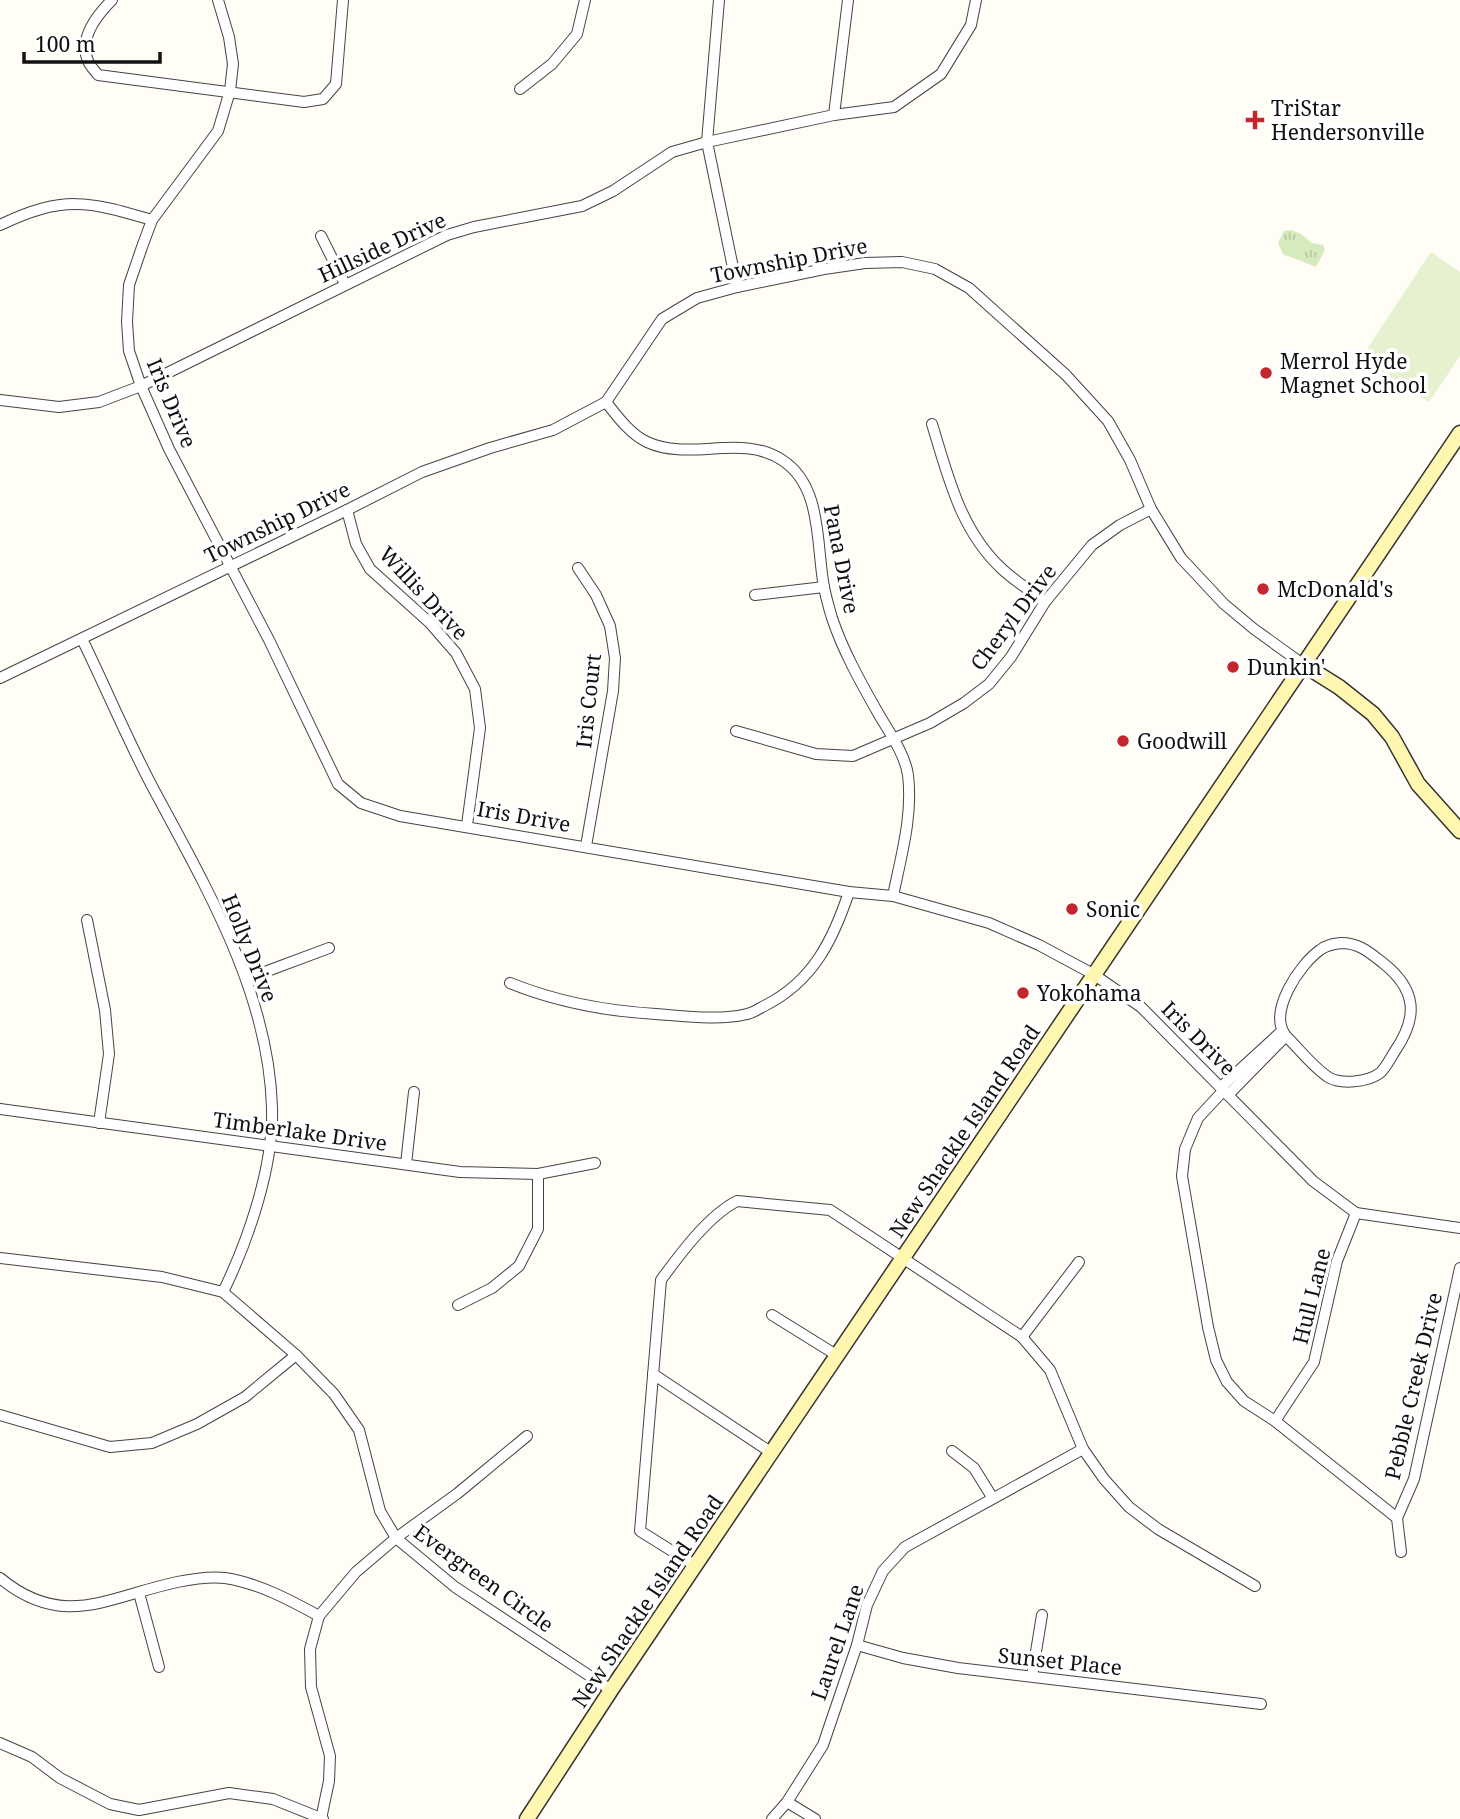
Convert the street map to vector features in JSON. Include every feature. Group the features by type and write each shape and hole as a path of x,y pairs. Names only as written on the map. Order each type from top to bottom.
{"main road":[{"name":"New Shackle Island Road","path":"527,1819 611,1690 1460,433"},
{"path":"1304,665 1339,687 1373,714 1392,737 1418,785 1460,831"}],"street":[{"path":"112,0 94,21 86,37 87,60 98,75 118,80 230,91 303,102 323,99 336,84 343,0"},
{"name":"Iris Drive","path":"218,0 229,37 233,64 230,91 218,131 152,220 129,285 129,351 141,386 186,482 338,783 362,803 400,816 467,825 849,892 893,896 989,923 1039,945 1093,974 1141,1007 1312,1181 1356,1213 1460,1228"},
{"path":"520,89 552,64 577,34 585,0"},
{"path":"719,0 707,142 737,287"},
{"path":"834,116 848,0"},
{"name":"Hillside Drive","path":"0,400 59,407 99,402 141,386 447,235 474,227 582,206 613,191 672,152 707,142 834,116 894,107 942,74 971,25 976,0"},
{"path":"0,225 20,215 63,203 101,205 152,220"},
{"path":"321,236 345,284"},
{"name":"Township Drive","path":"0,678 422,472 552,430 606,402 662,319 697,298 737,287 866,262 902,262 935,269 969,288 1066,375 1108,421 1130,460 1150,509 1178,555 1224,604 1252,628 1304,665"},
{"name":"Pana Drive","path":"606,402 623,424 646,442 673,449 755,449 782,460 800,478 810,498 818,530 824,587 833,619 846,652 893,740 907,773 910,810 893,896"},
{"path":"932,424 953,493 967,524 983,548 1002,569 1045,602"},
{"name":"Cheryl Drive","path":"736,731 816,754 853,756 930,723 989,684 1011,657 1045,602 1092,545 1120,525 1150,509"},
{"name":"Willis Drive","path":"347,510 356,544 370,569 430,623 456,653 475,689 480,728 467,825"},
{"name":"Iris Court","path":"578,568 596,595 610,626 615,658 586,846"},
{"path":"755,595 824,587"},
{"name":"Holly Drive","path":"82,639 151,784 188,853 246,979 261,1030 272,1110 270,1147 243,1251 223,1292"},
{"path":"510,983 544,996 594,1008 701,1017 747,1014 781,997 818,962 837,927 849,892"},
{"path":"86,920 105,1010 109,1054 99,1123"},
{"path":"1351,943 1362,947 1399,975 1409,994 1411,1019 1404,1038 1380,1072 1366,1079 1341,1081 1329,1078 1284,1033 1281,1004 1284,997 1310,958 1321,948 1330,945 1351,943"},
{"path":"246,979 329,948"},
{"path":"1284,1033 1198,1118 1185,1149 1182,1176 1208,1327 1216,1360 1227,1382 1244,1401 1275,1421 1397,1518 1401,1552"},
{"path":"406,1164 414,1092"},
{"name":"Timberlake Drive","path":"0,1109 460,1172 538,1174 595,1163"},
{"path":"458,1305 492,1288 519,1266 538,1229 538,1174"},
{"path":"696,1566 640,1531 661,1280 680,1255 725,1207 737,1201 830,1210 1022,1337 1050,1370 1083,1449 1104,1479 1129,1507 1158,1529 1255,1586"},
{"name":"Hull Lane","path":"1275,1421 1314,1362 1337,1261 1356,1213"},
{"name":"Evergreen Circle","path":"0,1258 162,1278 223,1292 296,1354 334,1394 359,1430 380,1511 396,1538 456,1587 611,1690"},
{"path":"1022,1337 1079,1262"},
{"name":"Pebble Creek Drive","path":"1397,1518 1414,1479 1460,1268"},
{"path":"772,1315 838,1356"},
{"path":"0,1415 110,1447 152,1443 197,1424 245,1397 296,1354"},
{"path":"653,1374 772,1453"},
{"path":"0,1744 32,1757 60,1778 110,1804 139,1815 229,1793 273,1799 321,1819 330,1781 330,1756 311,1687 310,1649 319,1616 356,1572 527,1436"},
{"name":"Laurel Lane","path":"772,1819 787,1802 823,1745 857,1645 867,1605 883,1570 905,1547 1083,1449"},
{"path":"952,1451 974,1468 992,1497"},
{"path":"0,1578 31,1599 58,1607 114,1601 194,1578 224,1578 289,1600 319,1616"},
{"path":"139,1592 159,1667"},
{"path":"1032,1676 1041,1615"},
{"name":"Sunset Place","path":"857,1645 903,1658 958,1668 1261,1703"},
{"path":"787,1802 815,1819"}],"green space":[{"path":"1291,230 1312,243 1323,245 1325,250 1316,267 1283,254 1278,243 1284,231"},
{"path":"1431,252 1460,272 1460,356 1429,402 1361,358"}],"place":[{"name":"TriStar Hendersonville","path":"1255,120"},
{"name":"Merrol Hyde Magnet School","path":"1266,373"},
{"name":"McDonald's","path":"1263,589"},
{"name":"Dunkin'","path":"1233,667"},
{"name":"Goodwill","path":"1123,741"},
{"name":"Sonic","path":"1072,909"},
{"name":"Yokohama","path":"1023,993"}]}
